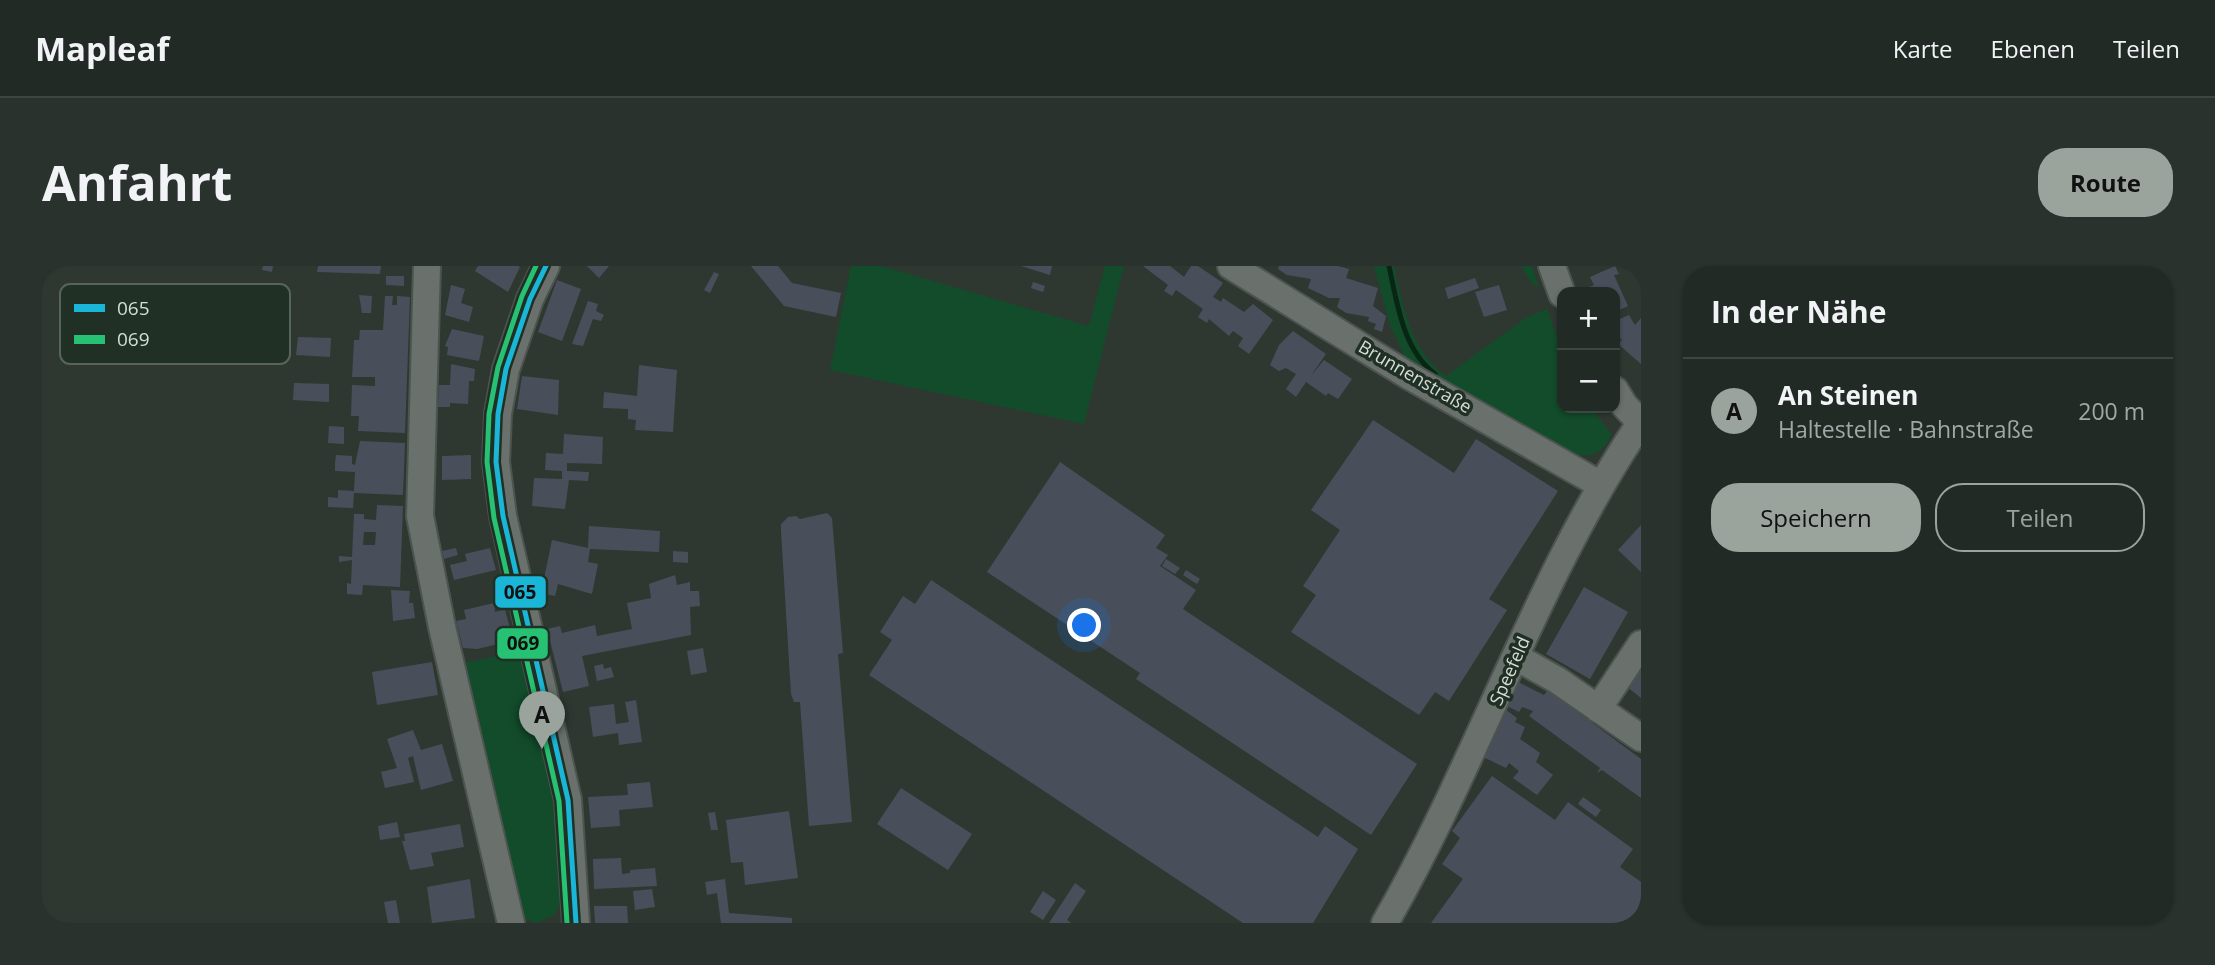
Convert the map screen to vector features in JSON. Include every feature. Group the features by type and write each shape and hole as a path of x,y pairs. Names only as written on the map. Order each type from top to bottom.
{"street":[{"path":"546,266 530,299 506,369 498,414 496,462 503,516 568,800 576,923"},
{"name":"Brunnenstraße","path":"1231,266 1409,376 1601,485"},
{"path":"1552,266 1560,287"},
{"path":"427,267 420,516 442,627 510,923"},
{"path":"1620,396 1641,422"},
{"name":"Speefeld","path":"1385,923 1431,838 1553,577 1601,485 1641,422"},
{"path":"1598,709 1641,644"},
{"path":"1517,657 1641,738"}],"green space":[{"path":"851,266 881,266 1089,326 1105,266 1124,266 1084,424 830,370"},
{"path":"1374,266 1394,266 1410,327 1425,354 1446,376 1527,317 1547,309 1557,336 1557,413 1595,413 1612,435 1596,453 1586,456 1572,454 1406,360 1390,325"},
{"path":"1521,266 1532,266 1539,287 1532,284"},
{"path":"520,652 550,788 561,868 560,897 554,915 536,923 522,918 457,664"}],"building":[{"path":"263,266 273,266 272,272 262,270"},
{"path":"318,266 381,266 380,274 317,272"},
{"path":"478,266 520,267 508,292 475,271"},
{"path":"587,266 609,266 599,278"},
{"path":"751,266 778,266 792,283 841,293 836,317 784,306"},
{"path":"1021,266 1052,266 1050,275"},
{"path":"1143,266 1170,266 1184,277 1191,266 1198,266 1223,283 1213,297 1221,302 1223,298 1244,312 1253,304 1273,320 1249,354 1238,346 1243,338 1233,331 1229,336 1209,319 1207,323 1198,317 1203,309 1176,290 1172,296 1164,291 1168,285"},
{"path":"1279,266 1338,266 1349,269 1346,278 1378,288 1373,306 1386,316 1382,332 1374,329 1376,324 1368,321 1369,317 1346,313 1337,307 1340,298 1329,298 1308,288 1311,279 1287,275 1278,269"},
{"path":"1615,266 1619,274 1614,275 1619,287 1589,287 1594,285 1590,277"},
{"path":"714,272 719,274 710,293 704,290"},
{"path":"386,276 404,276 404,286 386,285"},
{"path":"1475,278 1479,288 1448,299 1445,288"},
{"path":"557,280 581,289 562,341 538,332"},
{"path":"1033,282 1045,286 1043,292 1031,288"},
{"path":"451,285 465,289 461,303 473,307 469,322 445,315"},
{"path":"1499,285 1507,310 1484,317 1475,292"},
{"path":"1620,288 1628,306 1620,310"},
{"path":"359,295 372,296 371,313 362,313"},
{"path":"385,296 393,296 392,305 397,305 397,296 410,297 405,433 358,431 359,416 351,416 352,385 375,386 375,377 352,377 354,340 359,340 360,330 383,330"},
{"path":"588,301 598,304 596,311 604,315 601,321 593,319 583,346 572,344"},
{"path":"1629,315 1635,325 1641,318 1641,364 1620,346 1620,319"},
{"path":"452,329 484,336 479,361 447,355 448,347 445,346"},
{"path":"1293,331 1326,354 1310,377 1324,360 1352,379 1338,399 1328,393 1326,396 1306,382 1296,397 1286,389 1296,374 1286,368 1279,371 1270,365 1279,345"},
{"path":"298,337 331,338 330,357 296,355"},
{"path":"451,364 475,369 474,381 469,381 468,404 450,403 450,407 438,407 439,385 450,385"},
{"path":"639,365 677,370 673,432 635,430 636,420 628,419 628,409 603,408 604,392 637,396"},
{"path":"522,376 559,380 558,415 517,409"},
{"path":"294,383 329,384 329,402 293,400"},
{"path":"1373,420 1454,473 1476,439 1558,491 1489,599 1507,610 1449,701 1435,692 1419,715 1291,632 1316,595 1303,586 1340,530 1311,510"},
{"path":"329,426 344,427 344,444 328,443"},
{"path":"564,434 603,437 602,464 567,463 567,471 589,472 588,481 569,480 565,509 532,506 534,478 562,479 562,471 545,470 546,453 563,454"},
{"path":"360,441 405,443 403,495 354,493 353,508 328,507 328,497 338,498 338,490 354,491 355,472 335,471 336,455 352,456 352,464 355,465"},
{"path":"471,455 471,479 442,480 442,456"},
{"path":"1060,462 1165,535 1156,548 1168,555 1160,566 1196,590 1183,609 1417,764 1371,835 1136,679 1140,673 987,572"},
{"path":"377,505 403,506 400,587 363,585 362,595 347,594 347,583 351,584 352,560 339,562 339,556 352,557 354,514 364,514 364,519 376,520","holes":["364,532 376,532 375,545 363,545"]},
{"path":"827,513 832,518 843,653 838,654 852,822 809,826 800,702 794,702 791,694 781,524 788,517 796,516 800,519"},
{"path":"1641,525 1641,572 1618,550"},
{"path":"589,526 660,531 659,552 590,549 588,562 598,564 592,594 558,584 555,596 541,593 552,540 588,548"},
{"path":"456,548 458,555 444,559 442,551"},
{"path":"490,548 496,570 454,580 450,565 467,561 465,554"},
{"path":"673,551 688,552 688,563 673,562"},
{"path":"1166,559 1180,568 1175,574 1162,566"},
{"path":"1186,570 1200,579 1197,584 1183,575"},
{"path":"675,575 677,585 690,582 690,591 699,591 700,606 690,607 691,635 582,656 589,686 563,692 547,629 560,626 562,633 595,625 597,636 632,629 627,603 651,598 649,584"},
{"path":"931,580 1318,837 1325,826 1358,849 1313,923 1243,923 869,675 892,640 880,632 903,596 915,604"},
{"path":"1584,587 1628,612 1590,679 1546,654"},
{"path":"391,590 410,591 409,603 413,603 415,618 393,621"},
{"path":"494,603 495,612 505,609 512,637 507,642 477,649 463,648 456,621 466,619 464,610"},
{"path":"703,648 707,672 691,675 687,651"},
{"path":"1641,659 1641,698 1622,683"},
{"path":"432,662 438,695 377,705 372,672"},
{"path":"603,664 604,669 611,667 614,677 597,681 594,666"},
{"path":"1518,682 1544,695 1548,690 1641,759 1641,798 1602,770 1597,773 1600,768 1529,716 1533,711 1522,707 1519,712 1507,706"},
{"path":"636,700 642,742 619,745 618,733 593,737 589,707 614,704 616,724 629,722 625,702"},
{"path":"1505,709 1517,718 1515,722 1525,727 1520,739 1540,753 1536,762 1553,775 1537,795 1513,778 1519,771 1509,763 1506,768 1483,757"},
{"path":"413,730 421,750 442,744 453,781 421,790 413,756 408,758 414,782 385,788 381,772 397,768 387,739"},
{"path":"1492,776 1555,820 1568,802 1633,849 1620,867 1641,882 1641,923 1431,923 1463,879 1442,864 1460,838 1452,831"},
{"path":"650,782 653,807 619,810 620,826 591,828 588,797 628,795 627,784"},
{"path":"901,788 972,834 948,870 877,824"},
{"path":"1583,797 1601,810 1596,817 1578,804"},
{"path":"789,811 798,878 745,885 743,862 731,863 726,820"},
{"path":"715,812 718,830 711,830 708,813"},
{"path":"397,822 400,837 380,840 378,826"},
{"path":"460,824 464,847 431,853 434,866 410,870 402,841 405,841 404,834"},
{"path":"621,858 622,874 630,873 630,870 655,868 657,886 594,889 593,859"},
{"path":"470,879 475,918 432,923 427,887"},
{"path":"725,879 729,913 792,918 792,923 721,923 717,893 707,895 705,882"},
{"path":"1075,883 1086,891 1067,920 1071,923 1049,923"},
{"path":"652,889 655,907 635,910 633,891"},
{"path":"1043,891 1056,900 1043,920 1030,912"},
{"path":"396,900 400,923 388,923 384,902"},
{"path":"594,906 627,906 628,923 595,923"}],"waterway":[{"path":"1389,266 1408,339 1424,364 1435,374"}],"transit line":[{"name":"069","path":"536,266 522,296 498,367 489,414 487,462 494,518 559,801 567,923"},
{"name":"065","path":"546,266 530,299 506,369 498,414 496,462 503,516 568,800 576,923"}],"place":[{"name":"An Steinen","path":"542,749"}]}
